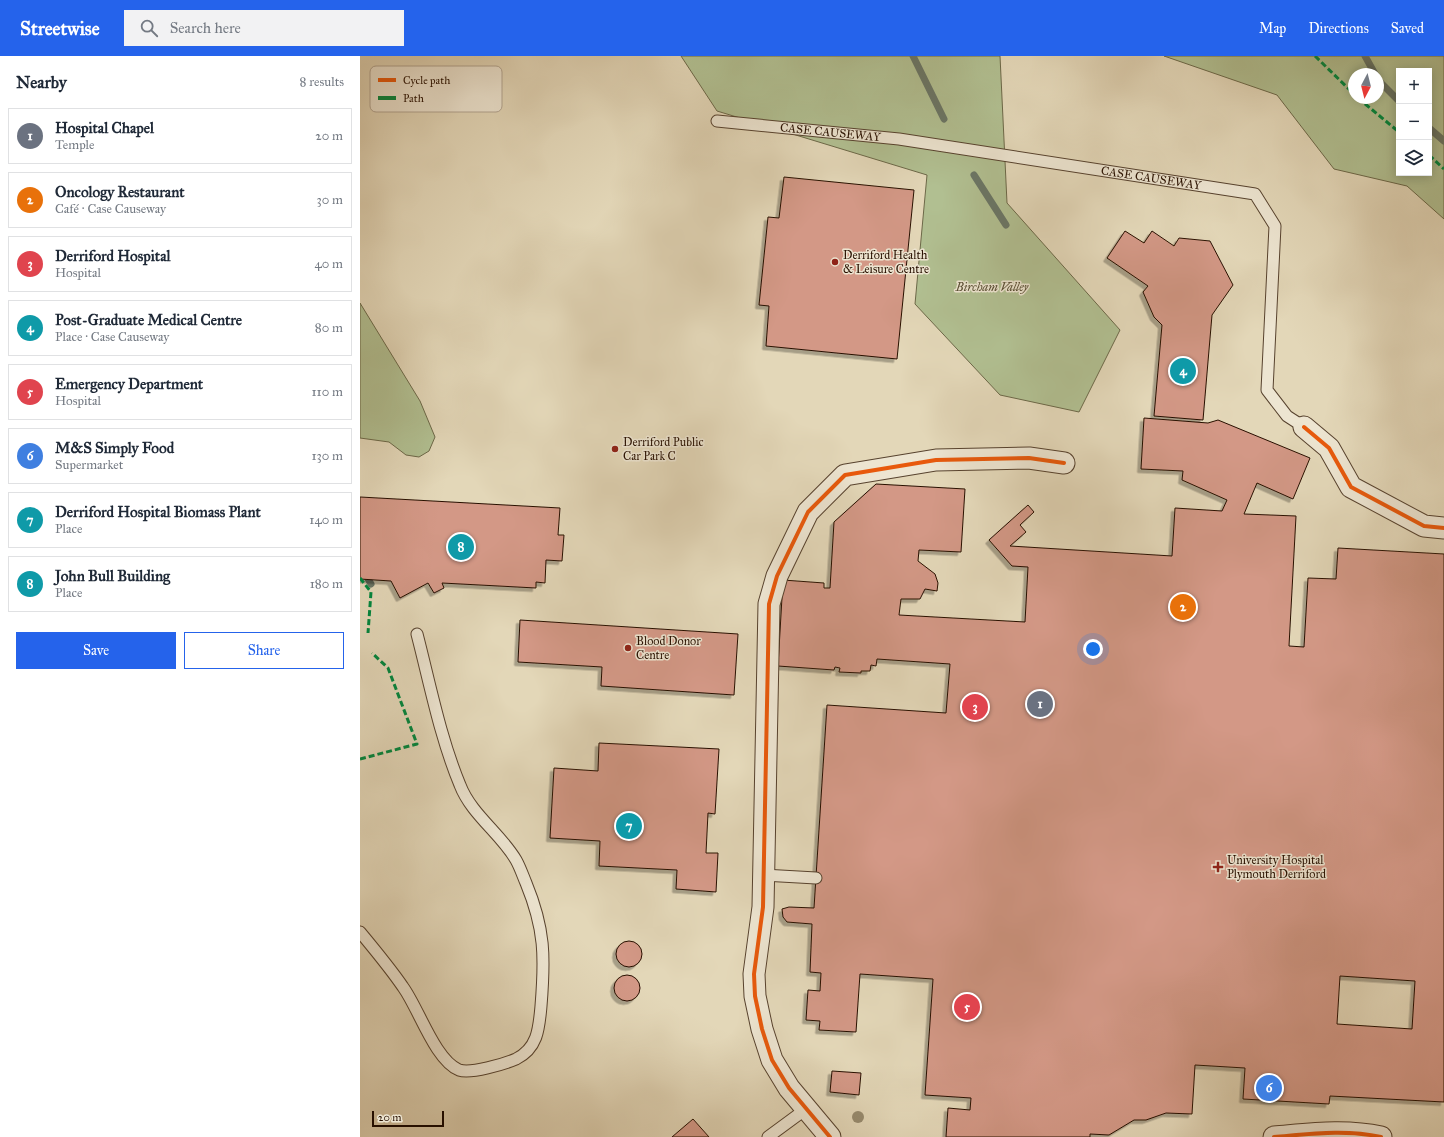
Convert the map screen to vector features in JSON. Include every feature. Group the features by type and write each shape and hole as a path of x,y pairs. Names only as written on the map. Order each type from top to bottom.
{"street":[{"name":"CASE CAUSEWAY","path":"1304,427 1329,448 1351,487 1424,526 1444,528"},
{"path":"830,1137 789,1088 772,1060 757,1007 754,974 763,906 769,604 777,576 808,512 845,475 936,460 1029,458 1064,463"},
{"path":"1274,1137 1322,1132 1360,1133 1381,1137"}],"lane":[{"name":"CASE CAUSEWAY","path":"717,121 899,139 1255,194 1275,226 1267,390 1287,416 1304,427"},
{"path":"360,932 403,987 417,1009 436,1048 449,1065 467,1072 512,1060 524,1055 532,1047 539,1033 544,965 541,930 530,895 516,861 461,788 451,761 417,634"},
{"path":"763,875 816,878"},
{"path":"768,1137 806,1109"}],"green space":[{"name":"Bircham Valley","path":"681,56 1000,56 1007,203 1120,330 1079,412 1000,395 915,304 927,175 717,111"},
{"path":"1164,56 1444,56 1444,219 1407,186 1334,169 1277,95"},
{"path":"360,303 420,401 435,437 429,451 419,457 406,455 389,442 360,438"}],"building":[{"name":"Derriford Health & Leisure Centre","path":"784,177 914,190 897,359 766,346 769,306 759,305 768,217 779,218"},
{"path":"1125,231 1144,243 1152,231 1174,246 1179,238 1210,241 1233,285 1212,315 1203,420 1154,416 1162,325 1154,317 1143,292 1148,286 1107,258"},
{"path":"1144,418 1208,423 1218,420 1310,458 1293,499 1257,483 1244,514 1296,516 1289,646 1304,647 1308,578 1336,579 1338,548 1444,554 1444,1102 1330,1096 1329,1104 1243,1099 1245,1068 1195,1065 1192,1114 1166,1113 1146,1120 1134,1120 1109,1135 1090,1134 1090,1137 946,1137 948,1108 970,1110 971,1098 925,1095 933,979 860,974 856,1032 819,1030 820,1021 806,1020 808,990 820,991 821,973 810,972 812,924 787,922 783,917 782,909 789,907 814,908 827,705 946,713 950,664 877,659 876,666 871,665 870,671 861,671 861,673 839,672 840,668 835,667 834,670 778,666 783,580 824,583 824,588 830,588 834,522 876,484 965,489 961,552 919,550 918,561 935,574 938,583 937,591 925,589 920,599 901,599 899,615 1025,622 1028,567 1012,566 989,540 1028,505 1034,512 1020,525 1026,532 1010,546 1172,556 1175,508 1222,511 1227,500 1182,480 1183,471 1141,469","holes":["1340,976 1415,981 1412,1029 1337,1024"]},
{"path":"360,497 560,508 558,535 564,535 562,561 546,560 545,583 536,582 536,588 442,583 444,588 434,593 428,583 400,598 391,581 360,579"},
{"name":"Blood Donor Centre","path":"520,620 738,634 734,695 601,686 602,667 518,662"},
{"path":"599,743 719,749 715,814 708,813 706,853 718,853 716,892 676,889 677,870 599,866 600,841 550,838 554,768 598,771"},
{"path":"629,941 638,945 642,954 638,963 629,967 620,963 616,954 620,945"},
{"path":"627,975 636,979 640,988 636,997 627,1001 618,997 614,988 618,979"},
{"path":"832,1071 861,1073 859,1095 830,1092"},
{"path":"693,1119 709,1137 672,1137"}],"waterway":[{"path":"913,56 944,119"},
{"path":"1365,56 1372,68"},
{"path":"1384,86 1396,98"},
{"path":"1432,131 1444,141"},
{"path":"974,175 1006,225"},
{"path":"360,565 371,584"}],"marked path":[{"path":"1315,56 1348,88"},
{"path":"1365,104 1396,130"},
{"path":"1432,158 1444,169"},
{"path":"360,578 371,592 368,633"},
{"path":"360,759 417,744 388,668 372,653"}],"cycle path":[{"path":"1304,427 1329,448 1351,487 1424,526 1444,528"},
{"path":"830,1137 789,1088 772,1060 762,1029 755,996 754,974 763,907 769,604 777,576 808,512 845,475 936,460 1029,458 1064,463"},
{"path":"1274,1137 1341,1133 1354,1133 1381,1137"}],"place":[{"name":"Derriford Health & Leisure Centre","path":"835,262"},
{"name":"Post-Graduate Medical Centre","path":"1183,371"},
{"name":"Derriford Public Car Park C","path":"615,449"},
{"name":"John Bull Building","path":"461,547"},
{"name":"Oncology Restaurant","path":"1183,607"},
{"name":"Blood Donor Centre","path":"628,648"},
{"name":"Hospital Chapel","path":"1040,704"},
{"name":"Derriford Hospital","path":"975,707"},
{"name":"Derriford Hospital Biomass Plant","path":"629,826"},
{"name":"University Hospital Plymouth Derriford","path":"1218,867"},
{"name":"Emergency Department","path":"967,1007"},
{"name":"M&S Simply Food","path":"1269,1088"}]}
